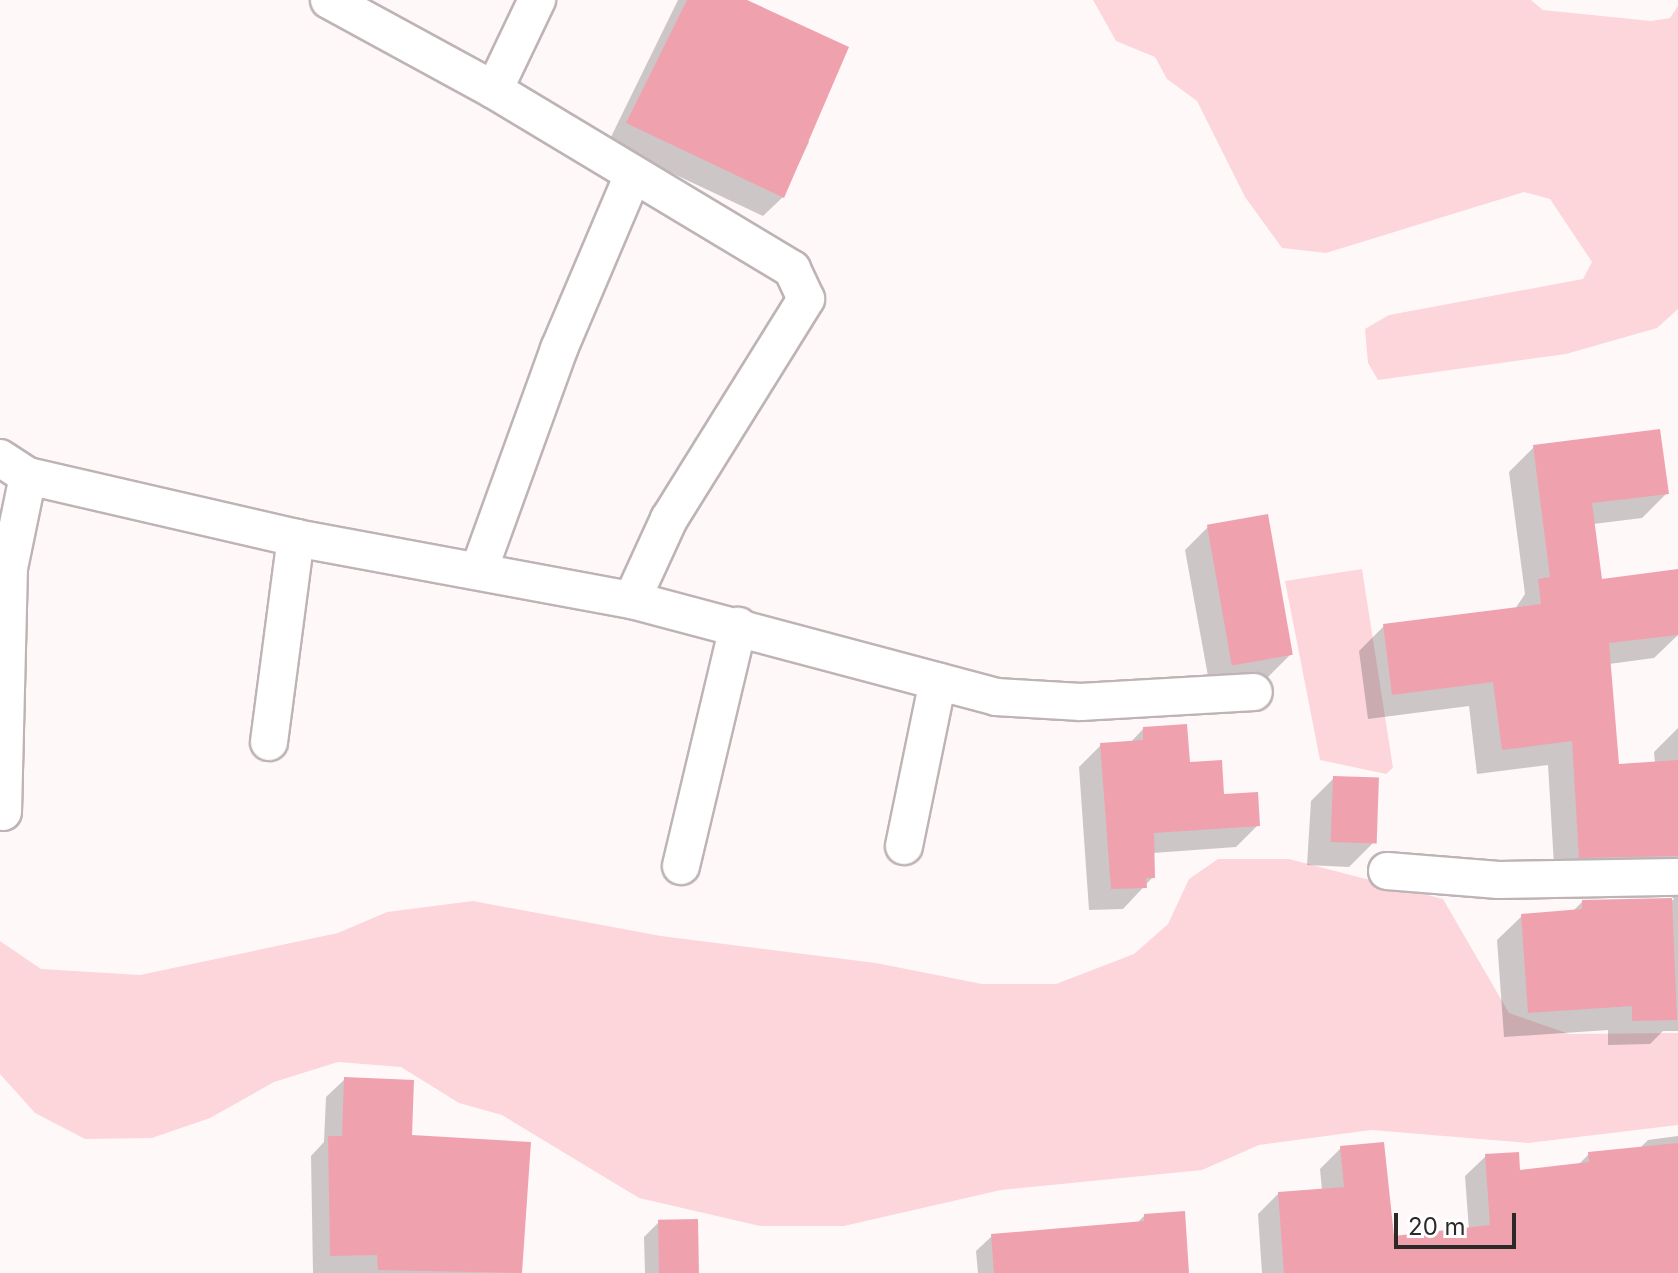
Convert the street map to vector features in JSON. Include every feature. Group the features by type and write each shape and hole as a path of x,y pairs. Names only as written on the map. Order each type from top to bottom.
{"street":[{"path":"329,0 494,90 792,269 806,299 669,519 632,600"},
{"path":"494,90 537,0"},
{"path":"479,570 559,349 633,175"},
{"path":"3,812 14,467 296,538 632,600 996,697 1081,702 1254,692"},
{"path":"269,742 296,538"},
{"path":"681,866 738,626"},
{"path":"904,846 938,681"},
{"path":"1387,871 1499,880 1678,877"}],"shaded area":[{"path":"1093,0 1531,0 1543,10 1651,21 1670,18 1678,6 1678,309 1657,328 1566,354 1378,380 1368,363 1365,329 1389,315 1583,279 1592,262 1550,199 1524,192 1326,253 1282,248 1245,197 1197,101 1167,79 1155,57 1116,41"},
{"path":"1362,569 1393,768 1386,774 1320,760 1285,581"},
{"path":"1218,859 1289,859 1443,899 1509,1013 1569,1034 1678,1033 1678,1125 1528,1143 1371,1130 1259,1145 1202,1170 1001,1190 844,1226 760,1226 639,1198 502,1115 459,1103 401,1067 338,1062 274,1082 210,1118 152,1138 85,1139 35,1113 0,1074 0,941 41,969 140,975 338,933 387,912 473,901 661,936 876,963 982,984 1056,984 1134,954 1168,924 1189,879"}],"building":[{"path":"687,0 747,0 849,47 784,198 626,123"},
{"path":"1660,429 1669,494 1592,503 1602,579 1678,569 1678,635 1609,643 1619,764 1678,760 1678,856 1579,858 1572,741 1502,750 1493,682 1392,695 1383,624 1541,604 1538,579 1550,577 1533,445"},
{"path":"1268,514 1293,655 1232,666 1207,525"},
{"path":"1187,724 1190,762 1222,760 1224,794 1258,792 1260,826 1154,833 1155,878 1146,878 1147,888 1111,889 1100,743 1143,740 1143,727"},
{"path":"1333,776 1379,778 1377,844 1331,842"},
{"path":"1672,898 1677,1020 1632,1021 1632,1006 1528,1013 1521,914 1582,909 1582,900"},
{"path":"344,1077 414,1080 412,1135 531,1142 522,1273 378,1270 377,1255 330,1256 328,1136 342,1136"},
{"path":"1384,1142 1394,1236 1490,1225 1485,1154 1519,1152 1520,1170 1589,1162 1588,1152 1678,1143 1678,1273 1284,1273 1278,1192 1344,1187 1340,1146"},
{"path":"1185,1211 1189,1273 994,1273 991,1234 1144,1221 1144,1214"},
{"path":"698,1219 699,1273 659,1273 658,1220"}]}
